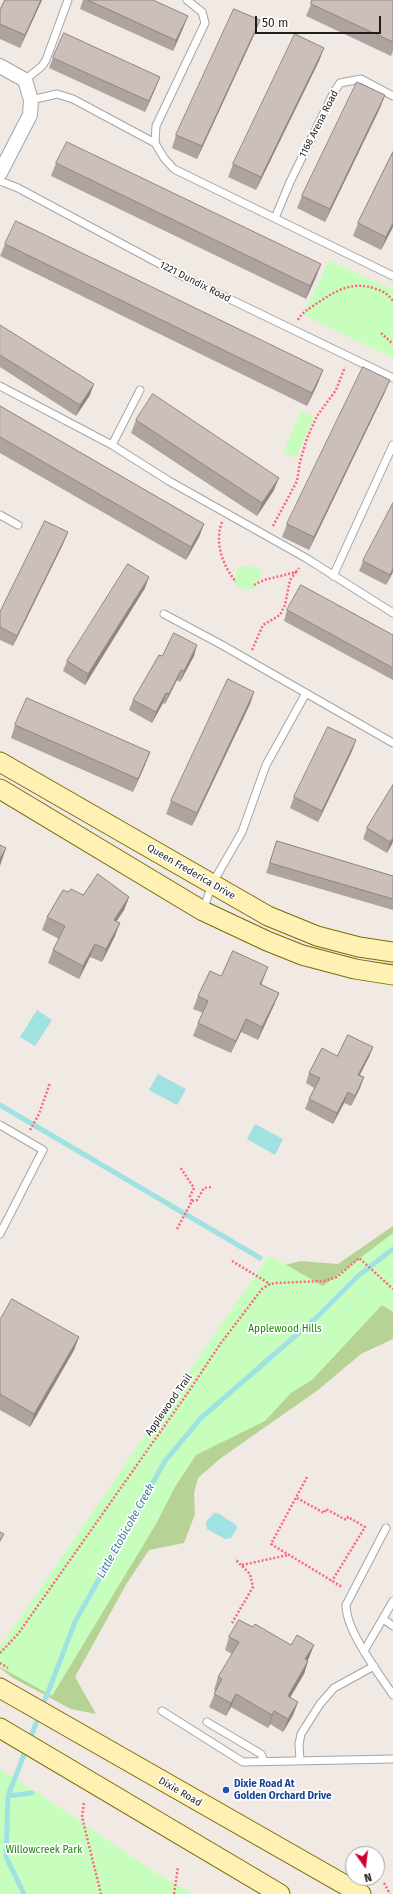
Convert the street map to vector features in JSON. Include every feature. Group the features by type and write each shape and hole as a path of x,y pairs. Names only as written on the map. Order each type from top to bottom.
{"street":[{"path":"0,66 28,90 30,115 0,173"},
{"name":"Queen Frederica Drive","path":"0,762 268,916 317,936 359,947 393,952"},
{"path":"0,789 203,911 266,941 302,956 355,969 393,975"},
{"name":"Dixie Road","path":"0,1688 71,1730 361,1894"},
{"path":"0,1728 69,1768 139,1812 280,1894"}],"lane":[{"path":"68,0 46,60 28,90 57,94 73,99 155,143 164,158 174,168 393,276"},
{"path":"155,143 156,126 205,23 202,12 189,0"},
{"name":"1168 Arena Road","path":"274,218 290,182 334,92 340,83 361,80 393,96"},
{"name":"1221 Dundix Road","path":"0,181 18,188 184,277 393,378"},
{"path":"0,386 112,445 169,481 306,558 393,613"},
{"path":"112,445 140,390"},
{"path":"333,576 393,445"},
{"path":"0,515 18,525"},
{"path":"164,614 248,659 393,743"},
{"path":"203,911 212,884 242,832 266,765 306,693"},
{"path":"0,1125 43,1150 0,1234"},
{"path":"386,1528 346,1605 346,1614 364,1651 393,1695"},
{"path":"364,1651 393,1601"},
{"path":"383,1619 393,1626"},
{"path":"300,1760 299,1744 301,1734 320,1704 334,1688 374,1666"},
{"path":"162,1711 243,1762 393,1758"},
{"path":"207,1722 261,1754 264,1761"}],"path":[{"path":"293,330 301,314 344,288 359,284 367,285 383,291 393,300"},
{"path":"381,333 393,344"},
{"path":"268,538 297,481 300,462 307,438 317,416 336,390 349,357"},
{"path":"225,512 219,529 219,542 227,570 236,582"},
{"path":"248,659 263,625 280,615 285,604 290,580 306,558"},
{"path":"254,585 264,580 296,572"},
{"path":"30,1130 37,1118 50,1083"},
{"path":"177,1228 191,1201 190,1196 194,1188 180,1167"},
{"path":"191,1201 197,1200 204,1188 212,1187"},
{"path":"232,1261 270,1284 324,1281 337,1277 359,1258 393,1289"},
{"name":"Applewood Trail","path":"0,1653 18,1634 189,1391 221,1343 262,1289 270,1284"},
{"path":"307,1477 271,1544 352,1593"},
{"path":"297,1498 324,1513 326,1509 346,1520 348,1517 365,1527 332,1581"},
{"path":"242,1565 289,1555"},
{"path":"232,1623 252,1586 250,1574 235,1559"},
{"path":"0,1663 8,1668"},
{"path":"84,1803 82,1817 101,1894"},
{"path":"174,1894 178,1867"},
{"path":"385,1885 390,1894"}],"green space":[{"path":"329,260 393,290 393,358 303,315"},
{"path":"301,411 314,416 296,458 283,453"},
{"path":"239,566 253,567 262,571 255,588 248,590 243,589 233,582"},
{"name":"Applewood Hills","path":"393,1226 393,1339 361,1354 318,1390 221,1458 198,1478 194,1493 195,1514 184,1543 149,1550 127,1583 75,1677 96,1714 71,1709 13,1678 0,1668 0,1652 270,1269 300,1261 338,1264"},
{"name":"Applewood Hills","path":"393,1233 393,1312 382,1305 312,1380 291,1393 265,1421 196,1455 175,1487 156,1524 52,1696 0,1667 0,1647 269,1255 323,1286"},
{"name":"Willowcreek Park","path":"0,1769 37,1792 154,1872 195,1894 0,1894"}],"water":[{"path":"37,1010 52,1020 35,1046 20,1037"},
{"path":"158,1074 186,1089 177,1105 149,1090"},
{"path":"255,1124 283,1139 275,1155 247,1139"},
{"path":"214,1513 218,1513 236,1525 237,1528 231,1538 225,1539 207,1529 206,1522"}],"building":[{"path":"5,0 41,0 25,35 0,24 0,10"},
{"path":"88,0 153,0 188,16 176,40"},
{"path":"312,0 393,0 393,42 311,4"},
{"path":"234,9 260,20 202,146 176,135"},
{"path":"64,33 160,77 149,101 53,58"},
{"path":"295,34 324,48 261,177 233,164"},
{"path":"357,82 385,95 330,209 302,196"},
{"path":"67,142 321,264 310,286 56,163"},
{"path":"393,152 393,223 386,237 358,223"},
{"path":"16,221 323,370 312,393 5,244"},
{"path":"0,325 94,384 80,405 0,355"},
{"path":"363,367 390,380 314,537 287,524"},
{"path":"153,394 279,478 262,503 136,420"},
{"path":"0,406 204,524 191,547 0,437"},
{"path":"393,503 393,568 390,575 363,561"},
{"path":"45,521 68,532 17,636 0,627 0,612"},
{"path":"128,564 149,577 88,674 67,661"},
{"path":"301,585 393,635 393,668 287,610"},
{"path":"174,633 197,645 184,671 181,670 169,694 166,693 156,712 133,700 159,655 162,656"},
{"path":"228,679 254,692 197,813 171,801"},
{"path":"27,698 150,752 138,779 15,725"},
{"path":"328,727 356,740 322,811 294,797"},
{"path":"393,785 393,838 390,842 367,828"},
{"path":"277,841 393,876 393,899 270,863"},
{"path":"0,845 6,848 0,859"},
{"path":"98,874 129,897 114,920 120,923 106,949 95,944 83,966 53,950 65,926 47,917 63,890 68,892 71,889 83,895"},
{"path":"233,951 268,967 260,984 279,993 262,1027 246,1019 236,1041 198,1023 208,1001 198,996 210,971 221,976"},
{"path":"348,1035 373,1047 358,1075 364,1077 355,1096 348,1092 337,1113 309,1099 320,1078 309,1073 322,1048 337,1056"},
{"path":"12,1299 79,1337 34,1414 0,1394 0,1320"},
{"path":"0,1532 4,1534 0,1541"},
{"path":"239,1620 253,1627 255,1624 291,1645 297,1635 314,1645 305,1659 308,1661 288,1696 298,1702 288,1719 274,1711 272,1715 236,1694 231,1703 214,1694 222,1679 218,1677 239,1642 229,1637"}],"waterway":[{"path":"0,1105 260,1258"},
{"name":"Little Etobicoke Creek","path":"24,1894 6,1857 8,1796 75,1622 165,1461 201,1418 317,1317 358,1276 393,1249"},
{"path":"8,1796 32,1793"}],"place":[{"name":"Dixie Road At Golden Orchard Drive","path":"226,1790"}]}
